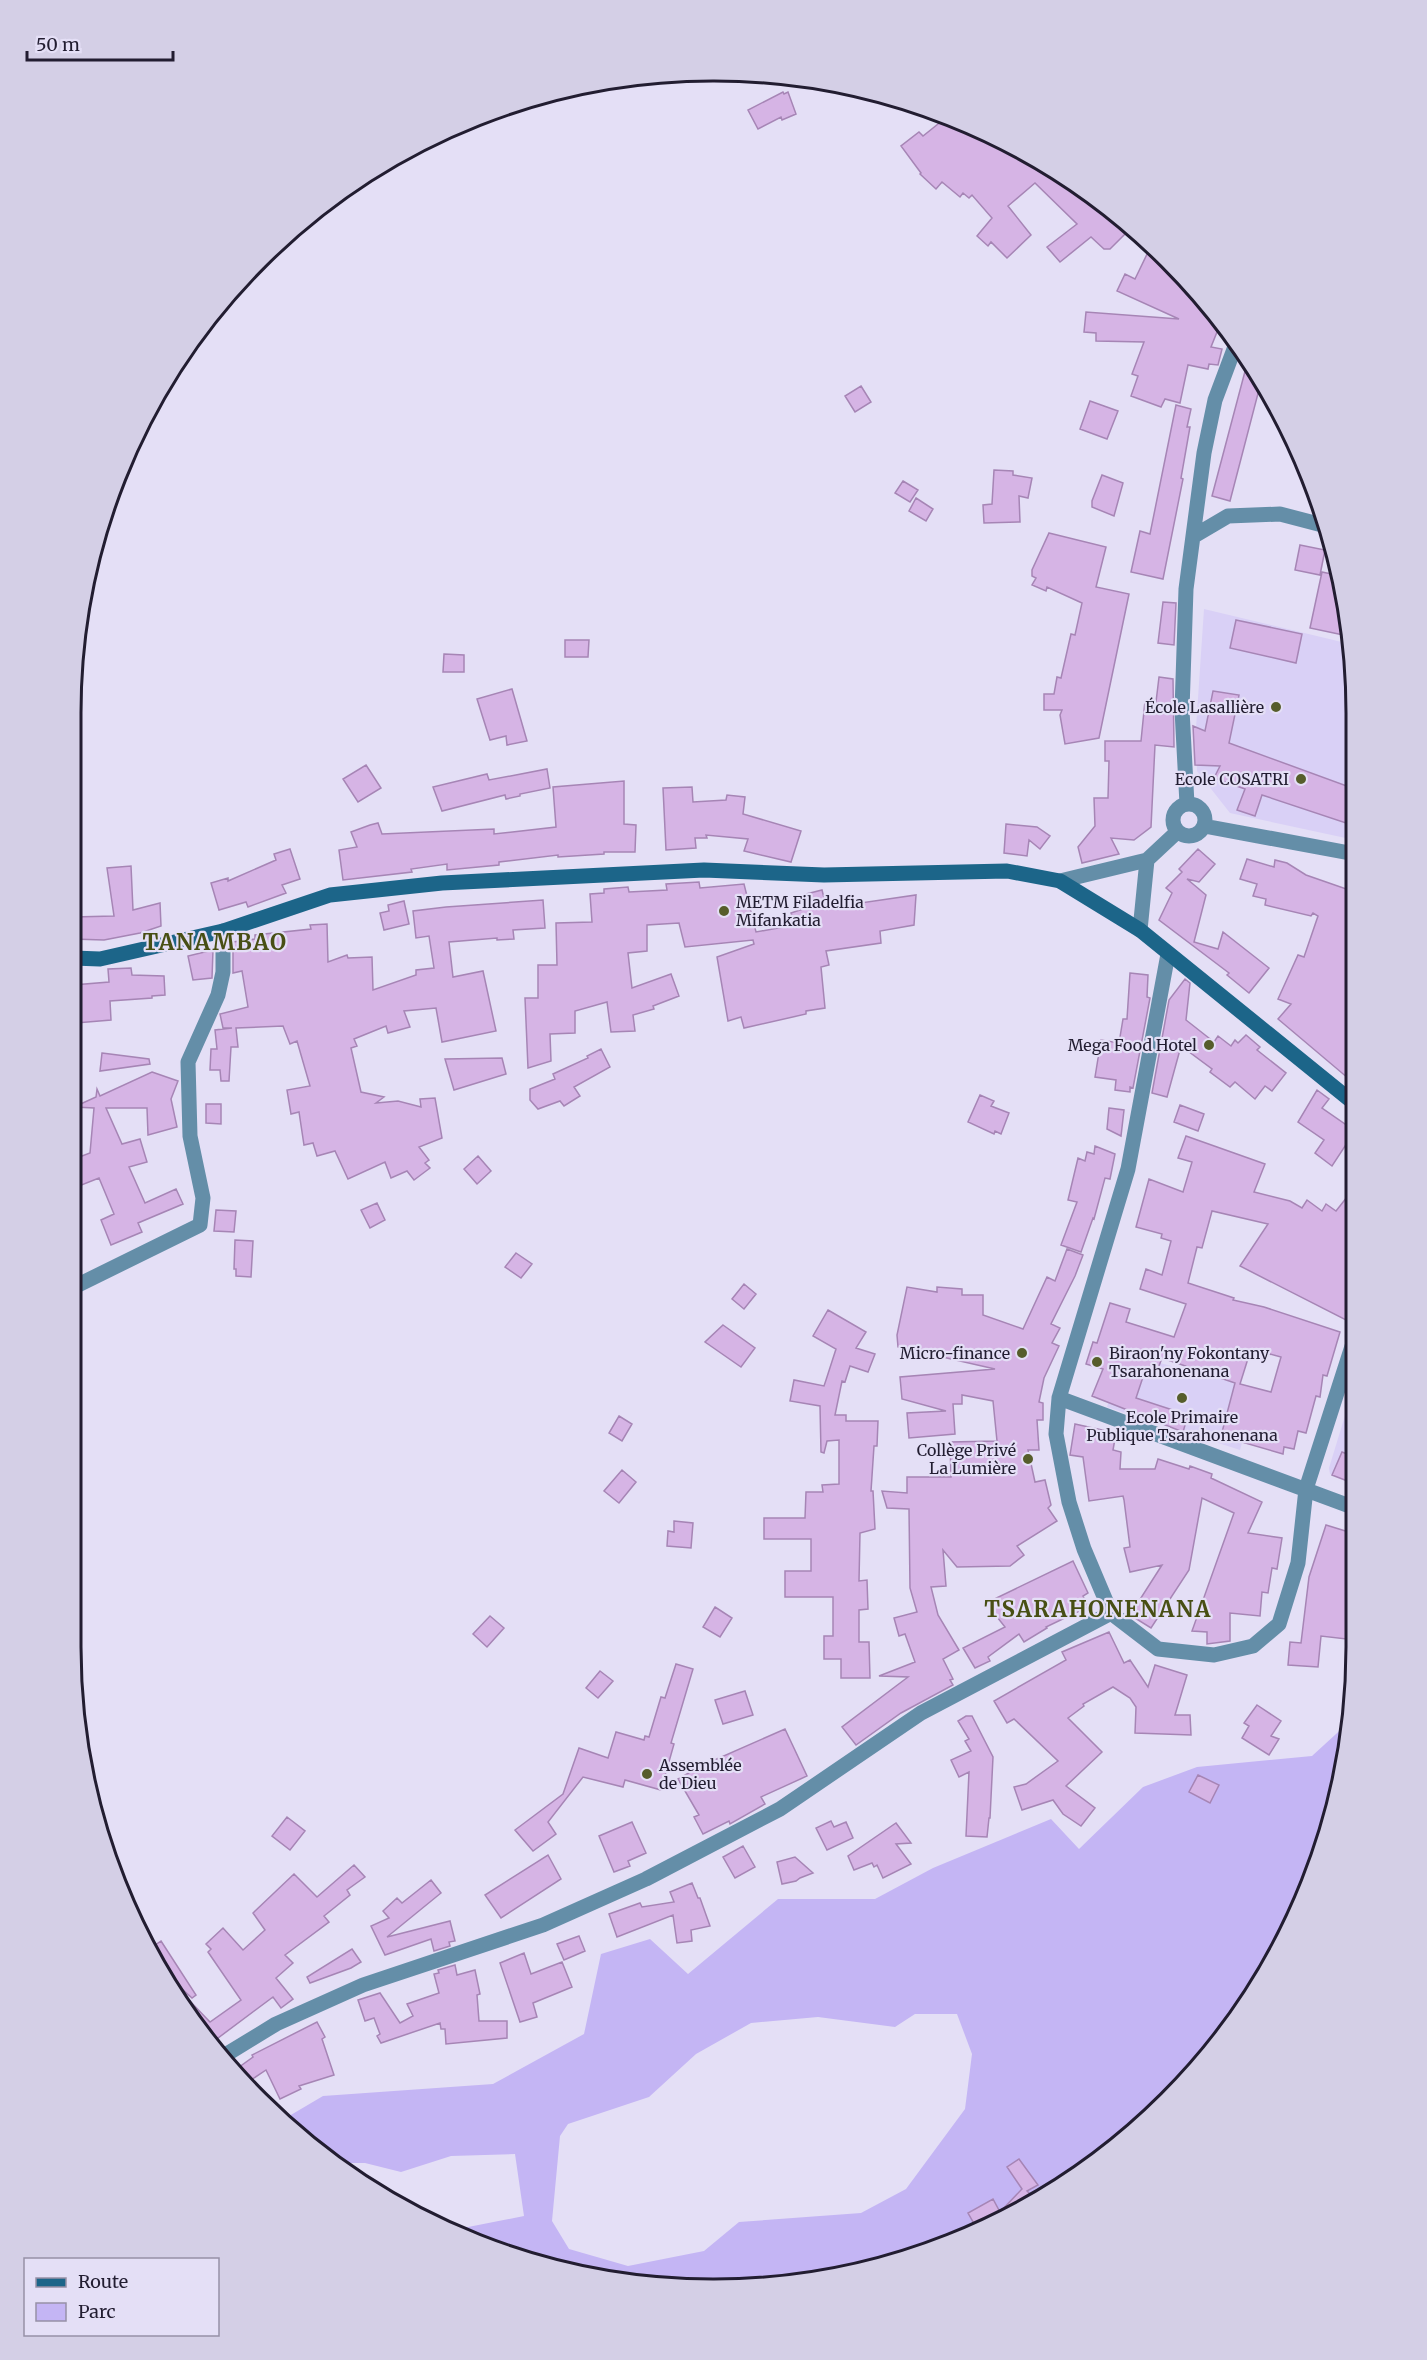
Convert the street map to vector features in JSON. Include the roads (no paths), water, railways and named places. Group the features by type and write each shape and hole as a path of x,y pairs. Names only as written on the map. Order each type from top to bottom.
{"main road":[{"path":"81,958 100,959 223,931 330,895 442,883 704,870 824,875 1007,871 1060,881 1140,930 1346,1097"}],"street":[{"path":"1187,804 1182,710 1186,589 1204,453 1215,400 1233,353"},
{"path":"1194,536 1228,516 1280,514 1316,523"},
{"path":"1187,804 1198,807 1205,816 1204,826 1197,835 1187,837 1177,832 1172,821 1176,810 1187,804"},
{"path":"1204,826 1346,852"},
{"path":"1060,881 1148,860 1177,832"},
{"path":"1140,930 1148,860"},
{"path":"81,1284 200,1225 203,1198 190,1136 188,1062 218,995 223,972 223,931"},
{"path":"1168,954 1128,1169 1059,1398 1056,1434 1069,1502 1084,1549 1111,1613 1158,1649 1214,1655 1253,1646 1279,1624 1298,1563 1306,1489 1346,1365"},
{"path":"1059,1398 1346,1505"},
{"path":"229,2053 276,2024 363,1985 543,1925 646,1878 780,1809 921,1713 1111,1613"}],"place":[{"name":"École Lasallière","path":"1276,707"},
{"name":"Ecole COSATRI","path":"1301,779"},
{"name":"METM Filadelfia Mifankatia","path":"724,911"},
{"name":"Mega Food Hotel","path":"1209,1045"},
{"name":"Micro-finance","path":"1022,1353"},
{"name":"Biraon'ny Fokontany Tsarahonenana","path":"1097,1362"},
{"name":"Ecole Primaire Publique Tsarahonenana","path":"1182,1398"},
{"name":"Collège Privé La Lumière","path":"1028,1459"},
{"name":"Assemblée de Dieu","path":"647,1774"}],"district":[{"name":"TANAMBAO","path":"215,942"},
{"name":"TSARAHONENANA","path":"1098,1609"}]}
